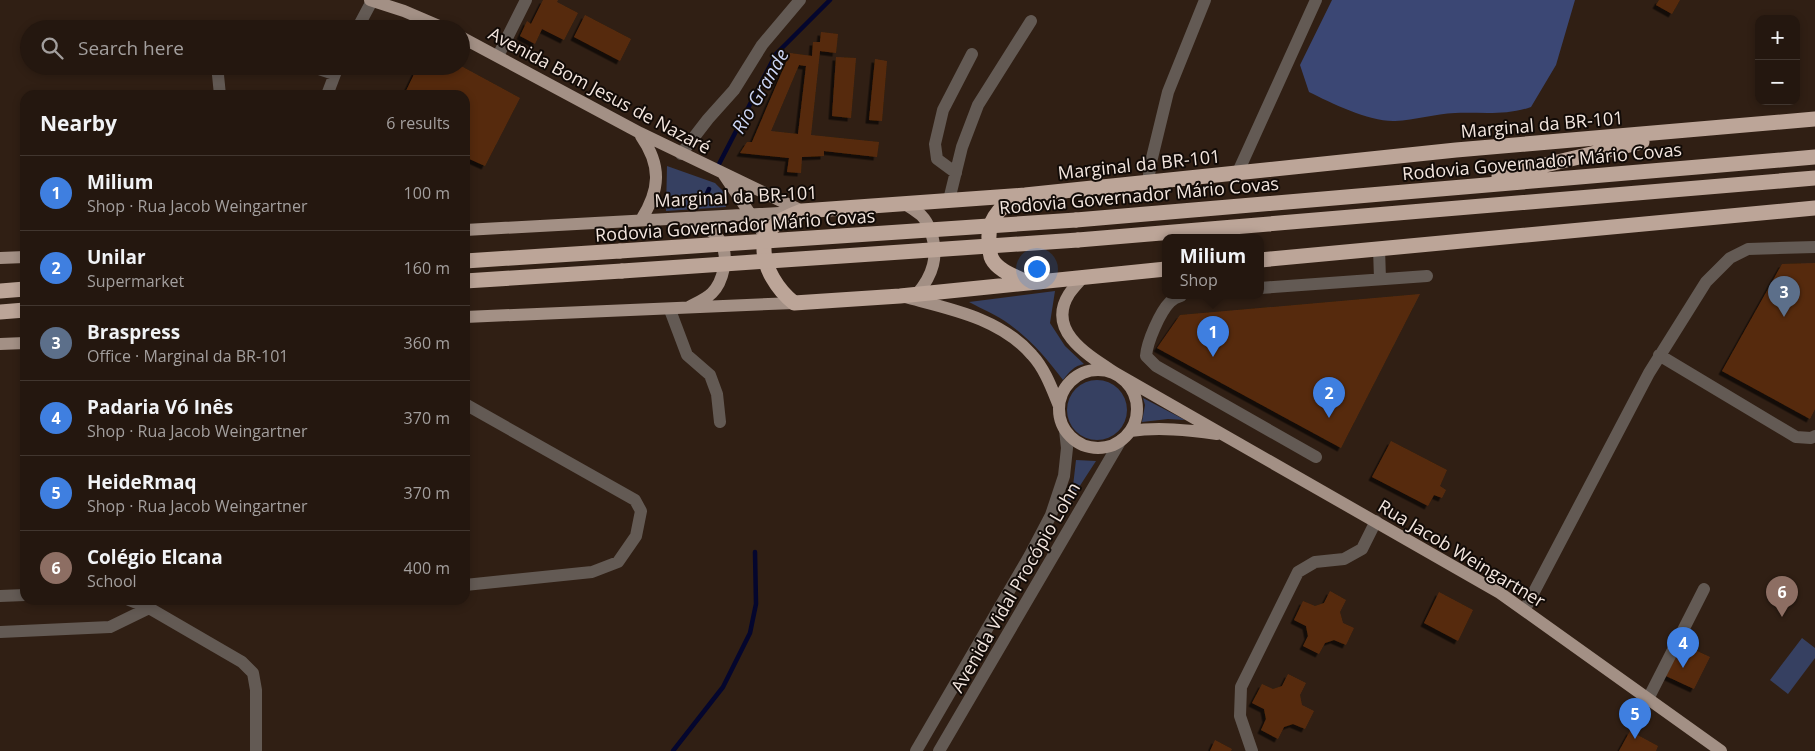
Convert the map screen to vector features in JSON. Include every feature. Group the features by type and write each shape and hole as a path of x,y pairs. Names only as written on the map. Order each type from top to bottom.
{"highway":[{"name":"Marginal da BR-101","path":"802,211 1025,194 1456,150 1815,119"},
{"path":"1448,188 1690,130"},
{"name":"Rodovia Governador Mário Covas","path":"470,261 1076,220 1815,157"},
{"path":"470,282 1078,240 1815,178"},
{"path":"1025,194 1001,208 991,222 988,240 992,258 1000,268 1028,283"},
{"path":"1264,260 1815,208"},
{"path":"802,211 777,224 765,236 764,250 772,278 785,296 794,304 900,296 1162,269"},
{"path":"0,291 20,289"},
{"path":"0,312 20,310"}],"main road":[{"path":"371,0 426,20"},
{"name":"Avenida Bom Jesus de Nazaré","path":"470,42 640,134 802,211"},
{"path":"640,134 650,149 656,167 656,186 651,204 640,220"},
{"name":"Avenida Bom Jesus de Nazaré","path":"722,173 765,236"},
{"path":"905,204 921,215 928,224 934,239 935,258 933,270 926,284 917,294"},
{"name":"Marginal da BR-101","path":"470,230 802,211"},
{"path":"673,218 692,222 707,228 721,242 724,259 721,280 711,294 686,309"},
{"path":"0,258 20,257"},
{"name":"Rua Jacob Weingartner","path":"1084,276 1068,295 1063,318 1066,331 1081,350 1117,374 1479,580 1525,609 1648,700 1721,751"},
{"path":"900,296 963,312 990,324 1015,339 1033,355 1044,372 1059,406"},
{"path":"470,318 794,304"},
{"path":"0,344 20,343"},
{"path":"1092,370 1104,370 1117,374 1127,382 1134,393 1137,406 1136,419 1125,436 1110,446 1097,448 1085,446 1074,440 1065,430 1060,418 1059,406 1062,393 1069,382 1079,374 1092,370"},
{"name":"Rua Jacob Weingartner","path":"1125,436 1155,429 1178,429 1224,435"}],"street":[{"path":"361,20 371,0"},
{"path":"498,56 526,0"},
{"path":"680,154 734,90 762,45 800,0"},
{"path":"1148,182 1168,92 1205,0"},
{"path":"1238,172 1316,0"},
{"path":"949,200 962,147 978,105 1031,21"},
{"path":"956,173 938,159 935,144 943,110 972,54"},
{"path":"218,75 220,90"},
{"path":"329,90 334,75"},
{"path":"1525,609 1659,355 1706,282 1730,258 1748,249 1815,247"},
{"path":"1379,248 1380,279"},
{"path":"1264,288 1427,276"},
{"path":"1173,299 1161,317 1146,346 1146,356 1156,366 1316,457"},
{"path":"670,310 687,355 710,375 717,394 720,422"},
{"path":"1659,355 1796,437 1811,438 1815,436"},
{"path":"470,407 636,500 641,511 636,536 618,562 592,572 470,584"},
{"name":"Avenida Vidal Procópio Lohn","path":"916,751 1030,554 1050,515 1064,476 1068,448 1065,430"},
{"name":"Avenida Vidal Procópio Lohn","path":"939,751 1125,436"},
{"path":"1252,751 1240,716 1241,687 1298,572 1315,562 1344,559 1362,549 1376,521"},
{"path":"1648,700 1704,588"},
{"path":"0,596 20,595"},
{"path":"142,605 242,662 253,673 256,690 256,751"},
{"path":"0,632 110,627 149,608"}],"shaded area":[{"path":"1332,0 1575,0 1556,65 1531,107 1503,113 1455,113 1395,121 1363,115 1309,92 1300,65"},
{"path":"667,166 715,183 724,192 726,207 666,211"},
{"path":"1055,291 1050,323 1065,346 1084,364 1072,369 1063,380 1038,350 1017,330 1000,318 969,302"},
{"path":"1091,380 1103,380 1114,385 1122,393 1127,404 1125,422 1114,435 1103,440 1091,440 1080,435 1072,427 1067,416 1067,404 1072,393 1080,385"},
{"path":"1143,398 1185,420 1168,419 1142,422 1145,405"},
{"path":"1076,460 1096,461 1059,518 1073,486"},
{"path":"1802,638 1815,648 1815,658 1788,694 1770,680"}],"building":[{"path":"543,0 558,0 557,2 578,13 564,40 542,29 535,44 520,36 527,21 531,24"},
{"path":"1659,0 1680,0 1672,14 1656,5"},
{"path":"585,15 631,39 620,61 574,37"},
{"path":"821,32 838,34 836,53 820,51 811,135 879,142 877,157 824,151 824,156 802,157 801,173 787,172 789,158 740,153 747,142 752,142 790,53 812,56 813,42 820,42","holes":["799,65 806,66 798,134 771,131"]},
{"path":"836,57 856,58 851,118 832,116"},
{"path":"875,59 887,61 882,121 869,120"},
{"path":"470,71 520,98 485,166 470,159 470,90 406,90 414,75 470,75"},
{"path":"1815,263 1815,409 1810,419 1722,371 1782,264"},
{"path":"1420,294 1341,448 1157,348 1180,315"},
{"path":"1391,441 1447,470 1440,486 1446,490 1442,498 1434,495 1428,506 1372,477"},
{"path":"1330,591 1346,600 1340,612 1343,623 1354,628 1346,645 1334,640 1325,643 1319,654 1303,646 1308,636 1306,626 1294,620 1303,601 1315,606 1324,603"},
{"path":"1439,592 1473,610 1458,641 1424,623"},
{"path":"1682,644 1710,657 1694,689 1666,676"},
{"path":"1288,674 1306,683 1300,695 1302,705 1314,711 1305,729 1293,724 1284,727 1278,739 1261,730 1266,719 1264,709 1252,703 1262,684 1273,689 1282,686"},
{"path":"1630,731 1658,746 1656,751 1619,751"},
{"path":"1215,740 1232,749 1231,751 1210,751"}],"waterway":[{"name":"Rio Grande","path":"718,166 776,54 830,0"},
{"name":"Rio Grande","path":"702,204 709,189"},
{"name":"Rio Grande","path":"673,751 723,687 750,633 756,604 755,552"}],"place":[{"name":"Braspress","path":"1784,317"},
{"name":"Milium","path":"1213,357"},
{"name":"Unilar","path":"1329,418"},
{"name":"Colégio Elcana","path":"1782,617"},
{"name":"Padaria Vó Inês","path":"1683,668"},
{"name":"HeideRmaq","path":"1635,739"}]}
